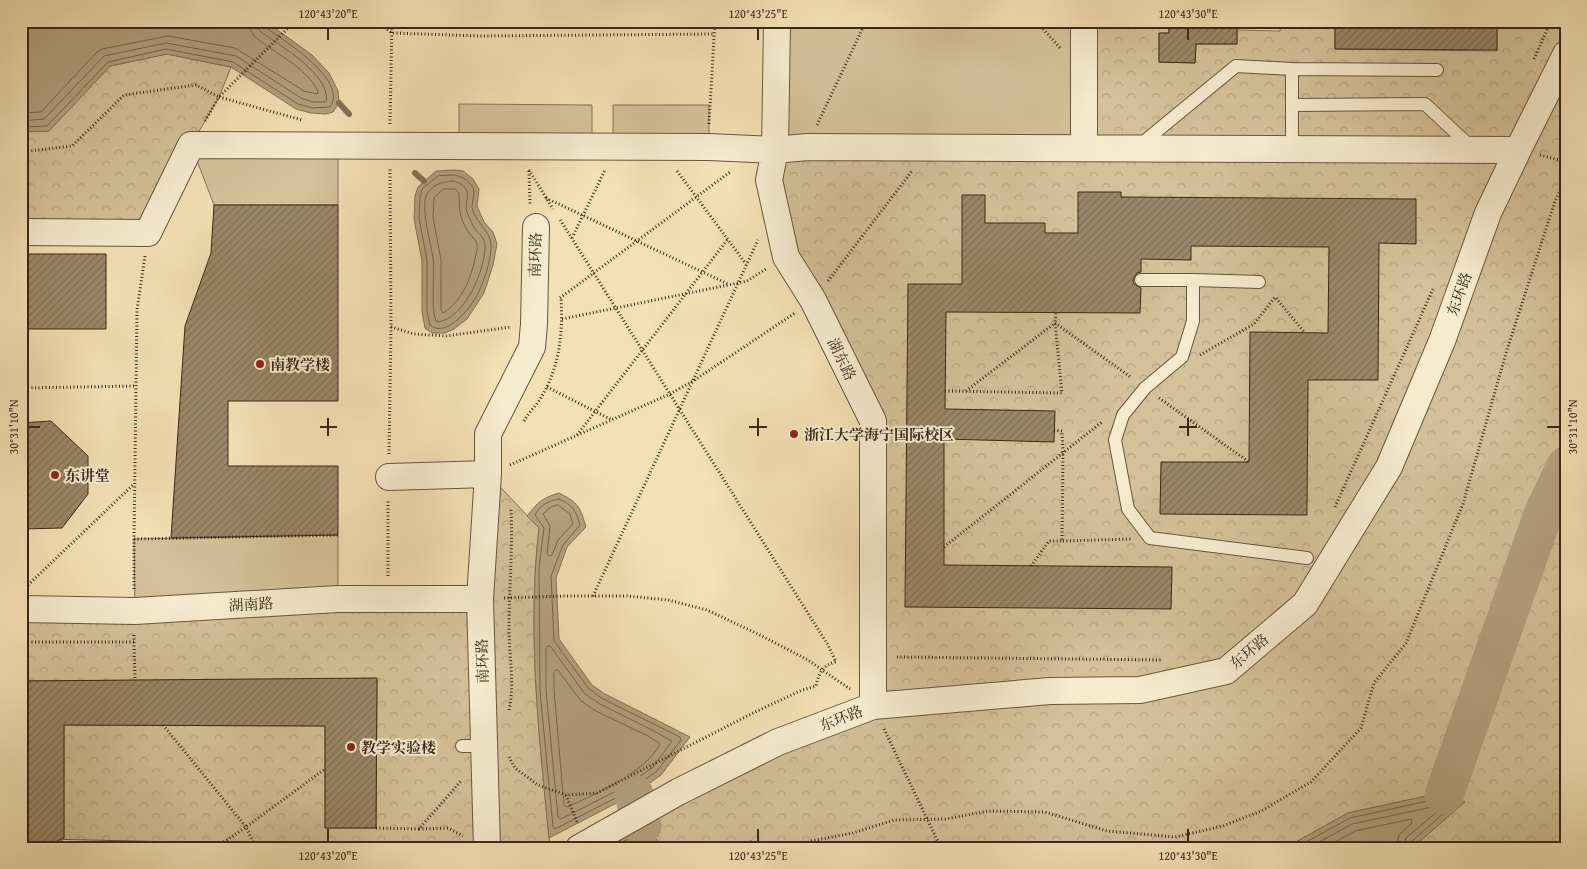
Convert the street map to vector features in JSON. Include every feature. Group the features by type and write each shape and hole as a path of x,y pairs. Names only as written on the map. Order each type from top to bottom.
{"street":[{"name":"湖东路","path":"777,21 775,150 769,180 786,257 813,300 873,422 873,706"},
{"path":"1084,21 1084,148"},
{"name":"东环路","path":"579,848 678,792 778,742 873,706 1050,691 1140,690 1226,671 1305,604 1389,467 1442,341 1488,214 1566,54"},
{"path":"21,232 148,233 190,145 390,144 524,154 709,147 775,150 807,147 1518,150"},
{"name":"南环路","path":"476,843 484,749 480,600 503,470 488,434 532,347 536,227"},
{"path":"388,477 503,470"},
{"name":"湖南路","path":"25,601 135,610 338,600 480,600"}],"lane":[{"path":"1136,148 1236,66 1292,70 1437,70"},
{"path":"1292,70 1292,149"},
{"path":"1292,105 1425,104 1474,150"},
{"path":"1141,280 1259,282"},
{"path":"1193,280 1193,321 1182,357 1145,388 1123,415 1115,440 1128,509 1150,538 1307,558"},
{"path":"64,846 157,848"}],"path":[{"path":"21,152 72,146 124,95 196,85 219,97 297,21"},
{"path":"376,21 392,33 480,36 714,34"},
{"path":"388,600 392,21"},
{"path":"709,147 709,105 714,21"},
{"path":"807,147 866,21"},
{"path":"419,828 484,749 538,785 566,795 597,793 753,713 802,690 816,686 818,677 823,670 830,663 836,662 828,645 571,238 546,197 524,154"},
{"name":"南环路","path":"524,154 530,201 536,227"},
{"path":"571,238 608,164"},
{"path":"672,164 746,265"},
{"path":"503,470 670,394 693,381 813,300 913,169"},
{"path":"555,301 734,170"},
{"path":"546,197 730,285"},
{"path":"134,680 134,483 137,310 148,233"},
{"path":"593,596 760,235"},
{"path":"576,436 728,239"},
{"path":"391,328 414,334 446,336 562,319 747,281 786,257"},
{"path":"1331,514 1436,282"},
{"path":"522,424 547,387 558,359 562,319 561,297"},
{"path":"1195,358 1254,324 1275,297 1305,333"},
{"path":"945,391 1062,392 1055,323 1056,312"},
{"path":"966,391 1055,323"},
{"path":"21,388 136,386"},
{"path":"547,387 612,420"},
{"path":"944,547 1108,417"},
{"path":"1054,430 1062,431 1062,541"},
{"path":"503,470 511,459"},
{"path":"25,601 134,483"},
{"path":"507,717 511,699 509,630 512,563 511,506"},
{"path":"134,539 338,536"},
{"path":"1031,566 1049,541 1150,538"},
{"path":"523,597 627,596 668,600 707,610 808,660 873,706 941,848"},
{"path":"21,642 134,642"},
{"path":"873,657 1167,660"},
{"path":"163,725 246,828 256,848"},
{"path":"215,848 246,828 325,769"},
{"path":"376,828 448,828 476,843"}],"green space":[{"path":"777,21 1084,21 1084,148 775,150"},
{"path":"1084,21 1169,21 1169,33 1159,34 1159,62 1195,63 1196,44 1237,44 1237,30 1280,31 1281,21 1335,21 1335,49 1497,51 1497,21 1566,21 1566,848 1412,848 1465,802 1444,795 1431,795 1348,813 1285,848 772,848 751,841 715,848 666,848 642,826 678,792 873,705 873,422 786,257 775,150 1084,148"},
{"path":"167,54 231,67 219,97 191,145 148,233 21,232 21,132 49,131 110,66"},
{"path":"459,104 592,105 592,146 459,146"},
{"path":"613,105 709,105 709,147 613,146"},
{"path":"191,145 338,145 338,205 214,205"},
{"path":"488,474 539,528 534,605 534,644 542,761 549,838 552,848 64,848 64,725 325,726 325,828 376,828 377,679 21,681 21,609 480,599"},
{"path":"338,535 338,599 135,611 134,539"}],"water":[{"path":"21,21 265,21 312,55 329,73 338,91 339,103 333,112 326,114 296,109 231,67 167,54 110,66 49,131 21,132"},
{"path":"436,171 463,171 473,179 479,189 477,206 484,222 493,232 497,244 493,265 484,293 467,319 445,333 432,333 425,328 422,312 422,261 414,219 415,196 418,187"},
{"path":"559,493 578,506 586,527 567,547 556,578 559,639 592,685 605,694 690,737 661,775 634,794 549,838 538,722 534,644 534,605 539,528 527,516 541,501"},
{"path":"1431,795 1444,795 1465,802 1412,848 1285,848 1348,813"},
{"path":"642,826 666,848 601,848"},
{"path":"751,841 772,848 715,848"}],"building":[{"path":"1169,21 1237,21 1237,44 1196,44 1195,63 1159,62 1159,33 1169,33"},
{"path":"1335,21 1497,21 1497,50 1335,49"},
{"path":"1078,192 1121,192 1121,197 1416,199 1416,244 1379,243 1378,380 1308,380 1307,515 1160,514 1161,462 1249,462 1250,332 1328,333 1329,247 1191,246 1191,260 1141,259 1141,272 1137,273 1133,280 1134,284 1141,288 1140,313 946,312 945,409 1055,411 1054,442 944,439 944,565 1172,567 1171,609 905,607 908,284 962,284 962,195 985,195 985,223 1045,223 1045,233 1078,233"},
{"name":"南教学楼","path":"214,205 338,205 338,401 228,401 228,466 338,466 338,535 171,538 185,326 211,253"},
{"path":"21,254 106,254 106,329 21,329"},
{"name":"东讲堂","path":"51,421 88,456 88,494 62,528 21,529 21,423"},
{"name":"教学实验楼","path":"377,678 376,828 325,828 325,726 64,725 64,838 57,841 56,848 21,848 21,681"}],"waterway":[{"path":"339,103 349,114"},
{"path":"415,173 424,181"},
{"path":"1444,795 1544,512 1566,466"},
{"path":"634,794 642,826"}],"place":[{"name":"南教学楼","path":"260,364"},
{"name":"浙江大学海宁国际校区","path":"794,434"},
{"name":"东讲堂","path":"55,475"},
{"name":"教学实验楼","path":"351,747"}]}
